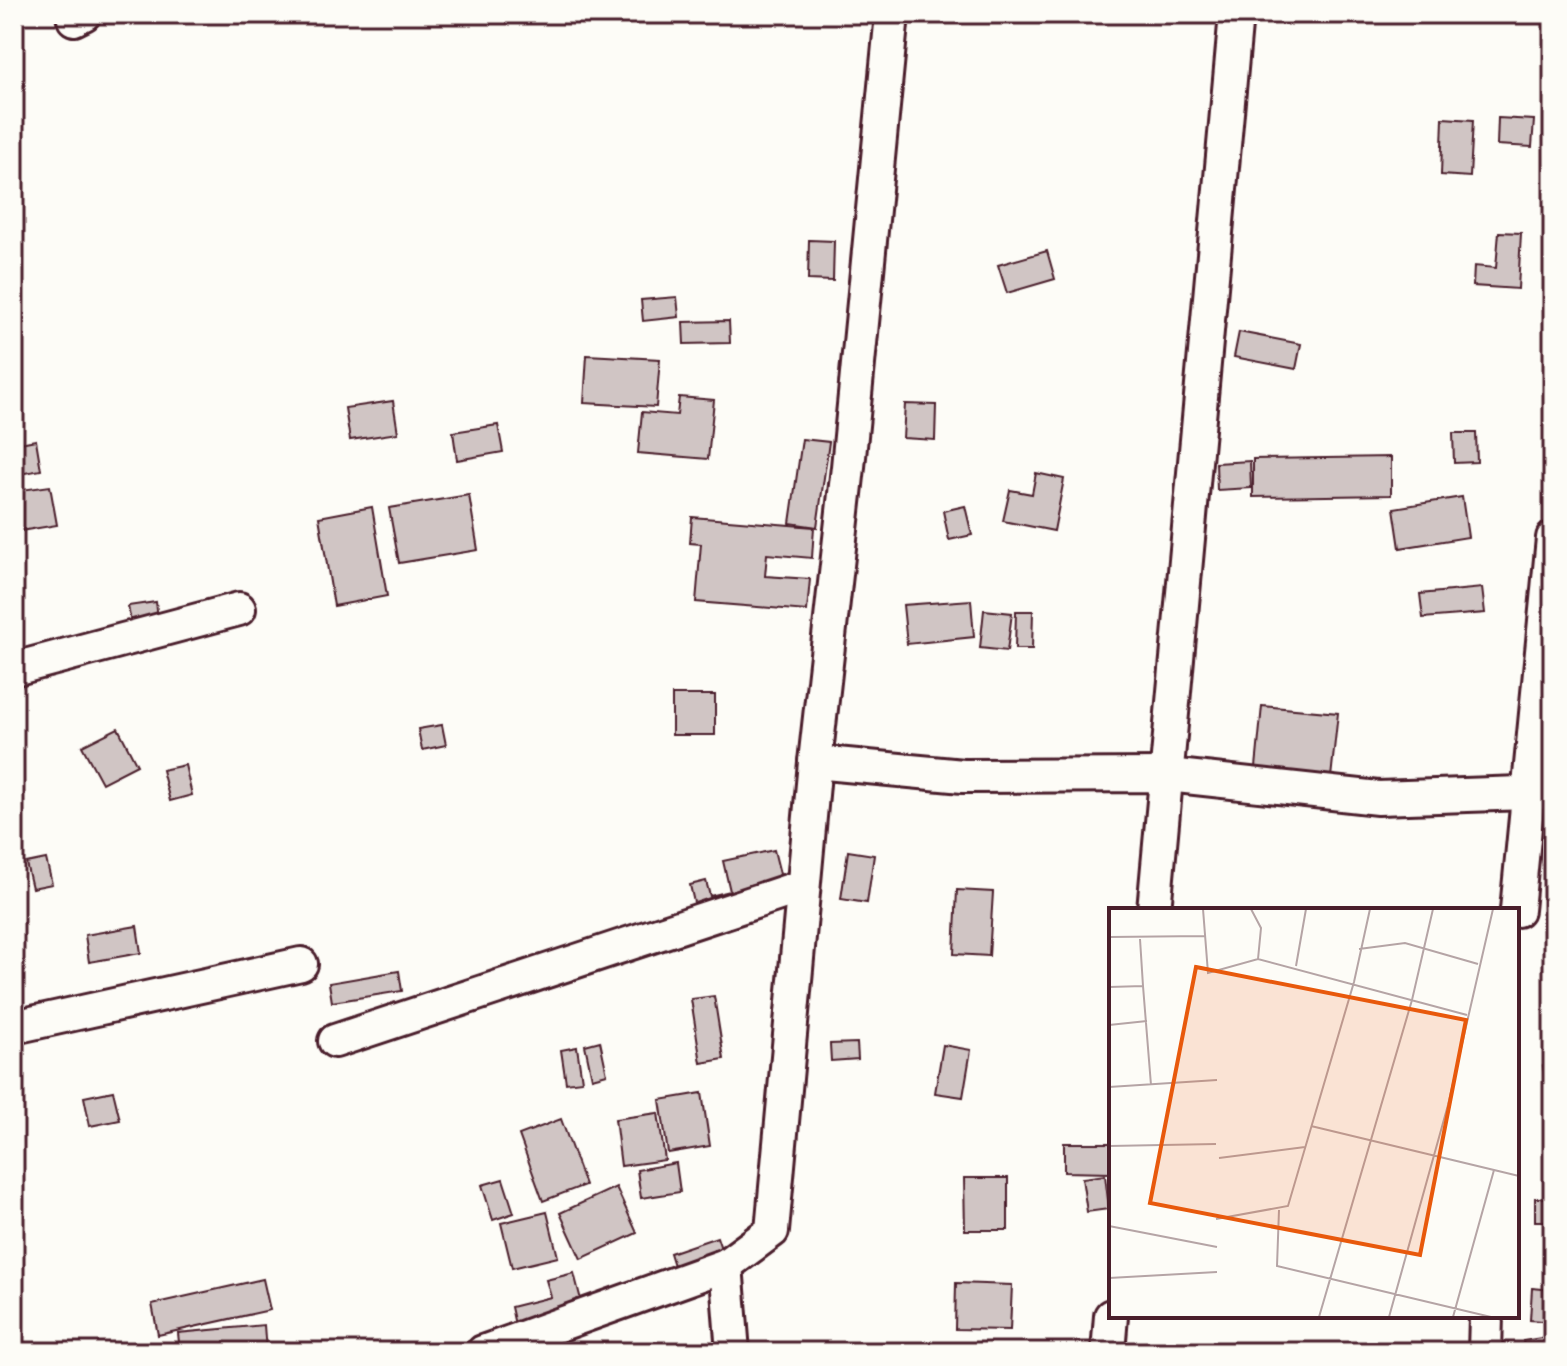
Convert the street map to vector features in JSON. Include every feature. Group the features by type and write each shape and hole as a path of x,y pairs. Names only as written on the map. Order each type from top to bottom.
{"street":[{"path":"73,14 74,19 84,14"},
{"path":"483,1352 726,1265 772,1231 815,762 848,467 892,14"},
{"path":"1154,908 1236,14"},
{"path":"1517,908 1541,792 1553,538"},
{"path":"14,669 239,609"},
{"path":"815,762 963,776 1168,775 1378,798 1541,792"},
{"path":"335,1041 803,886"},
{"path":"14,1027 301,964"},
{"path":"726,1265 733,1352"},
{"path":"1108,1352 1111,1318"},
{"path":"1485,1352 1486,1318"}],"building":[{"path":"1443,118 1473,120 1470,177 1441,175"},
{"path":"1498,118 1534,120 1532,147 1497,145"},
{"path":"1499,232 1521,233 1518,289 1473,286 1474,266 1496,268"},
{"path":"809,240 834,241 833,281 808,280"},
{"path":"1047,251 1055,279 1007,293 998,265"},
{"path":"677,297 679,317 643,321 641,300"},
{"path":"729,321 730,343 684,344 683,322"},
{"path":"1239,332 1301,344 1296,369 1234,357"},
{"path":"587,355 660,359 656,407 584,403"},
{"path":"679,397 714,400 708,459 638,453 642,412 677,415"},
{"path":"393,401 398,433 350,440 345,408"},
{"path":"905,404 936,405 935,440 903,438"},
{"path":"498,425 503,452 457,460 453,432"},
{"path":"1453,433 1476,433 1477,462 1454,463"},
{"path":"802,439 829,442 817,527 790,523"},
{"path":"36,440 41,470 14,475 14,444"},
{"path":"1391,457 1391,495 1253,497 1253,459"},
{"path":"1250,461 1251,488 1217,490 1216,463"},
{"path":"1036,473 1064,479 1054,531 1003,521 1010,490 1032,494"},
{"path":"50,486 57,525 14,532 14,491"},
{"path":"469,495 478,550 399,563 389,508"},
{"path":"1462,497 1468,537 1400,548 1394,508"},
{"path":"965,506 972,535 949,540 943,511"},
{"path":"372,507 387,596 334,606 319,517"},
{"path":"692,517 814,527 812,558 767,554 765,576 810,579 807,611 696,602 701,544 690,543"},
{"path":"1482,588 1485,613 1423,618 1420,594"},
{"path":"971,600 974,637 907,644 903,605"},
{"path":"156,602 158,619 131,623 128,606"},
{"path":"984,610 1012,613 1007,651 980,648"},
{"path":"1016,611 1033,611 1032,649 1015,649"},
{"path":"672,695 715,695 715,735 672,735"},
{"path":"1262,706 1338,713 1328,805 1253,798"},
{"path":"442,725 446,745 422,750 418,729"},
{"path":"118,728 137,765 102,783 82,746"},
{"path":"185,765 192,795 170,801 162,770"},
{"path":"774,850 781,878 750,885 757,916 700,929 690,885 706,881 710,896 730,891 723,861"},
{"path":"848,851 874,855 867,903 841,899"},
{"path":"46,859 52,884 32,888 26,863"},
{"path":"957,890 993,892 989,956 954,954"},
{"path":"137,926 141,953 89,962 85,935"},
{"path":"399,971 402,991 332,1002 329,983"},
{"path":"714,996 724,1059 701,1063 691,999"},
{"path":"600,1041 607,1074 592,1078 585,1045"},
{"path":"857,1043 858,1059 831,1061 830,1044"},
{"path":"943,1045 971,1050 963,1097 935,1093"},
{"path":"577,1047 582,1081 566,1083 561,1050"},
{"path":"1553,1064 1553,1095 1548,1096 1543,1066"},
{"path":"113,1091 120,1120 90,1126 84,1097"},
{"path":"702,1093 710,1146 668,1153 660,1100"},
{"path":"658,1113 665,1160 621,1166 615,1119"},
{"path":"561,1119 585,1185 543,1201 519,1135"},
{"path":"1064,1143 1109,1143 1109,1173 1064,1172"},
{"path":"676,1163 680,1192 641,1198 637,1170"},
{"path":"1105,1175 1109,1209 1087,1212 1082,1178"},
{"path":"964,1178 1008,1178 1008,1230 965,1230"},
{"path":"503,1179 514,1213 493,1220 482,1185"},
{"path":"616,1187 637,1233 581,1259 560,1213"},
{"path":"1535,1198 1553,1198 1553,1221 1535,1221"},
{"path":"547,1212 558,1257 512,1268 501,1223"},
{"path":"717,1237 729,1272 681,1288 670,1253"},
{"path":"574,1273 582,1304 544,1313 553,1348 521,1352 511,1307 551,1297 546,1280"},
{"path":"263,1279 270,1310 158,1335 152,1304"},
{"path":"956,1283 1012,1285 1010,1330 955,1329"},
{"path":"1532,1288 1553,1290 1553,1322 1530,1320"},
{"path":"264,1325 266,1352 180,1352 178,1333"},
{"path":"1553,1336 1553,1352 1525,1352 1523,1341"}]}
